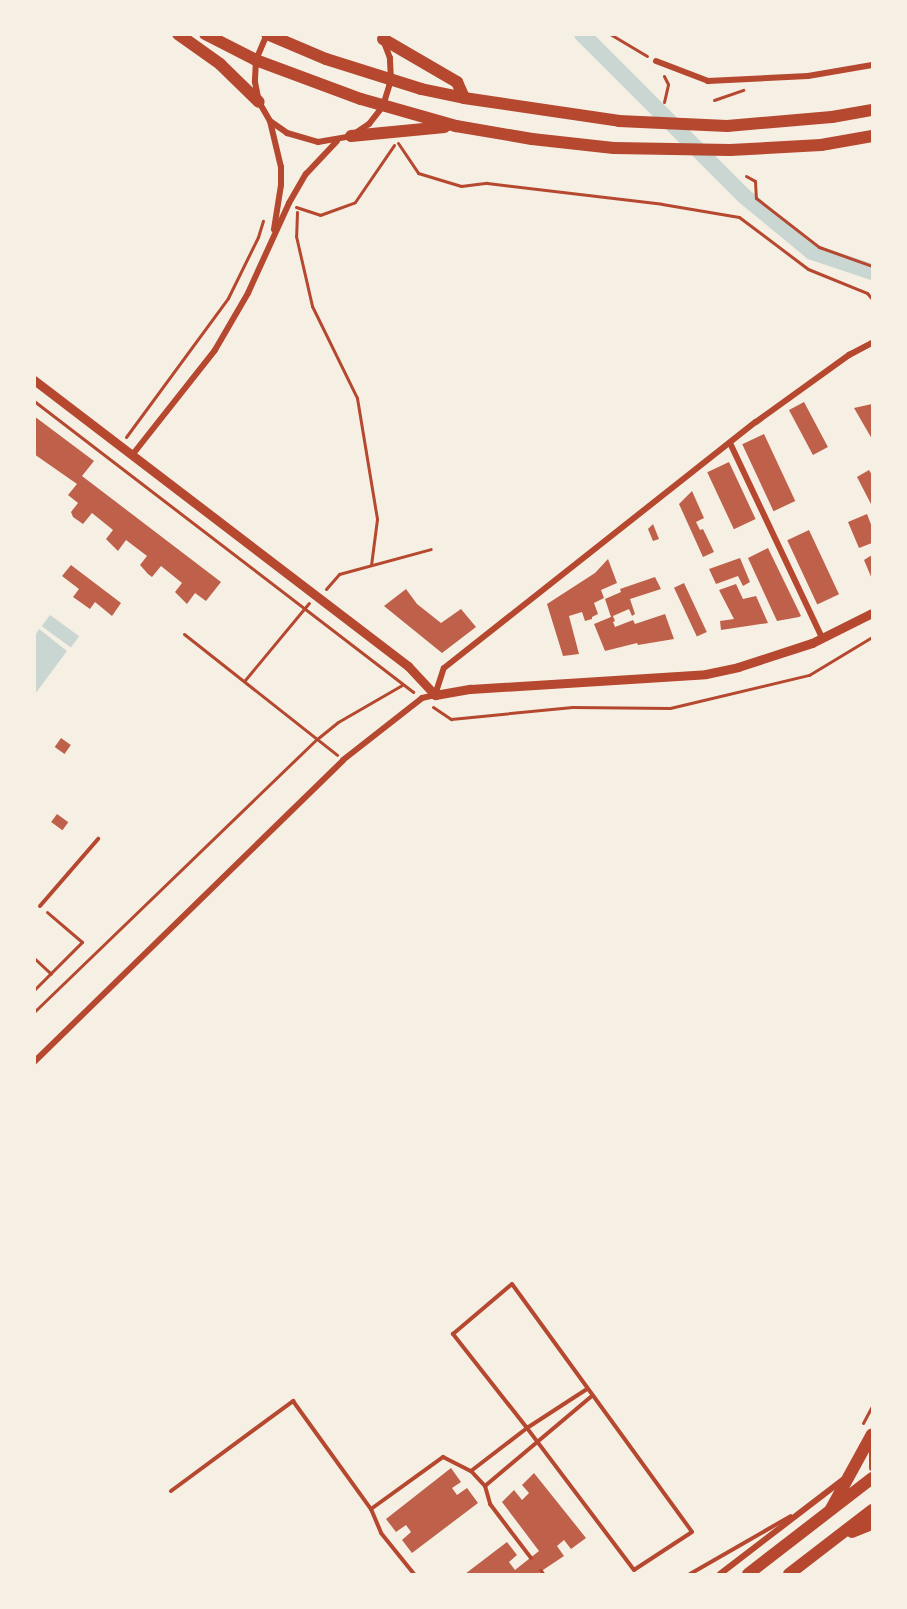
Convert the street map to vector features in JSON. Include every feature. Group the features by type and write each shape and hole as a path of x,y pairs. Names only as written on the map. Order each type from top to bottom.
{"main road":[{"path":"178,34 220,64 259,102"},
{"path":"205,34 256,60 317,85 456,126 532,139 614,148 730,150 821,145 873,136"},
{"path":"267,34 326,59 391,80 464,98 643,123 727,126 832,117 873,110"},
{"path":"382,37 457,82 464,98"},
{"path":"351,136 456,126"},
{"path":"830,1512 873,1434"},
{"path":"748,1575 873,1478"},
{"path":"789,1575 873,1510"},
{"path":"834,1539 873,1524"}],"street":[{"path":"267,34 256,60 255,82 259,102 270,121 281,167 281,185 272,240"},
{"path":"270,121 287,133 318,142 337,141 351,136 369,124 383,106 391,80 390,58 382,37"},
{"path":"656,61 708,81 808,76 873,65"},
{"path":"133,454 215,350 248,293 306,174 337,141"},
{"path":"435,695 444,668 730,443 849,355 873,343"},
{"path":"34,380 408,666 435,695"},
{"path":"730,443 822,638"},
{"path":"34,1062 343,760 422,698 470,689 706,674 759,661 822,638 873,613"},
{"path":"873,1445 873,1468"},
{"path":"720,1575 797,1513 848,1476"}],"lane":[{"path":"40,906 98,839"},
{"path":"512,1284 592,1396 692,1532 634,1570 453,1334 512,1284"},
{"path":"471,1471 527,1428 587,1389"},
{"path":"484,1486 592,1396"},
{"path":"171,1491 293,1401 371,1509 381,1533 414,1575"},
{"path":"371,1509 443,1457 471,1471 484,1486 490,1504 531,1558"},
{"path":"690,1575 797,1513"}],"path":[{"path":"610,34 656,61 668,84 664,102"},
{"path":"370,565 377,519 357,398 312,306 296,236 298,207 320,215 355,202 397,141 418,173 461,186 498,184 662,204 739,217 808,269 867,293 873,299"},
{"path":"746,176 755,181 756,198 819,247 873,266"},
{"path":"126,438 228,298 258,237 265,216"},
{"path":"34,401 402,685 338,722 317,739 34,1012"},
{"path":"245,680 305,609 339,574 431,549"},
{"path":"184,634 245,680 343,760"},
{"path":"436,710 451,719 572,707 670,708 809,675 873,637"},
{"path":"34,990 82,942 40,906"},
{"path":"34,958 51,974"},
{"path":"860,1431 873,1406"}],"shaded area":[{"path":"50,615 79,636 71,647 42,626"},
{"path":"39,629 67,651 35,694 35,636"}],"building":[{"path":"804,402 828,447 813,455 789,410"},
{"path":"872,404 872,439 854,408"},
{"path":"34,416 94,461 82,476 221,582 206,601 195,593 187,604 175,592 182,583 161,566 152,577 148,574 140,565 147,556 126,540 118,551 106,539 113,530 92,513 83,524 73,517 71,512 78,503 68,495 77,484 34,454"},
{"path":"764,434 795,501 774,511 742,444"},
{"path":"729,462 756,519 734,529 707,472"},
{"path":"869,470 872,475 872,506 857,477"},
{"path":"692,491 704,518 696,522 700,530 703,529 714,552 703,557 679,504"},
{"path":"867,514 872,527 872,543 859,548 848,522"},
{"path":"653,524 659,539 653,541 648,529"},
{"path":"809,530 839,594 817,604 787,540"},
{"path":"768,548 801,616 799,617 777,621 748,558"},
{"path":"872,555 872,579 864,560"},
{"path":"740,558 750,582 743,586 738,576 716,584 709,569"},
{"path":"608,559 617,583 601,590 604,598 594,603 598,614 592,619 585,621 582,612 569,616 579,654 563,656 547,604 595,573"},
{"path":"71,565 121,603 112,616 95,602 90,609 73,597 79,589 62,576"},
{"path":"655,577 661,589 630,599 635,614 632,616 629,609 613,616 615,621 613,622 615,627 633,620 635,624 665,614 674,639 638,645 637,643 605,651 594,624 611,617 605,599 621,592 620,589"},
{"path":"684,583 707,632 697,637 674,588"},
{"path":"736,584 743,599 756,596 768,623 721,630 720,621 734,619 719,590"},
{"path":"406,589 417,604 441,623 461,609 476,627 442,653 384,606"},
{"path":"61,738 71,745 65,754 55,747"},
{"path":"57,814 68,822 62,830 51,822"},
{"path":"451,1468 461,1482 452,1488 457,1495 467,1488 478,1503 412,1553 402,1540 411,1532 406,1525 396,1532 386,1519"},
{"path":"534,1473 586,1538 571,1549 564,1540 557,1546 564,1556 537,1574 465,1574 507,1542 517,1555 509,1562 515,1570 539,1551 502,1502 514,1490 522,1500 529,1493 522,1485"}],"waterway":[{"path":"582,34 744,196 812,252 872,272"}]}
